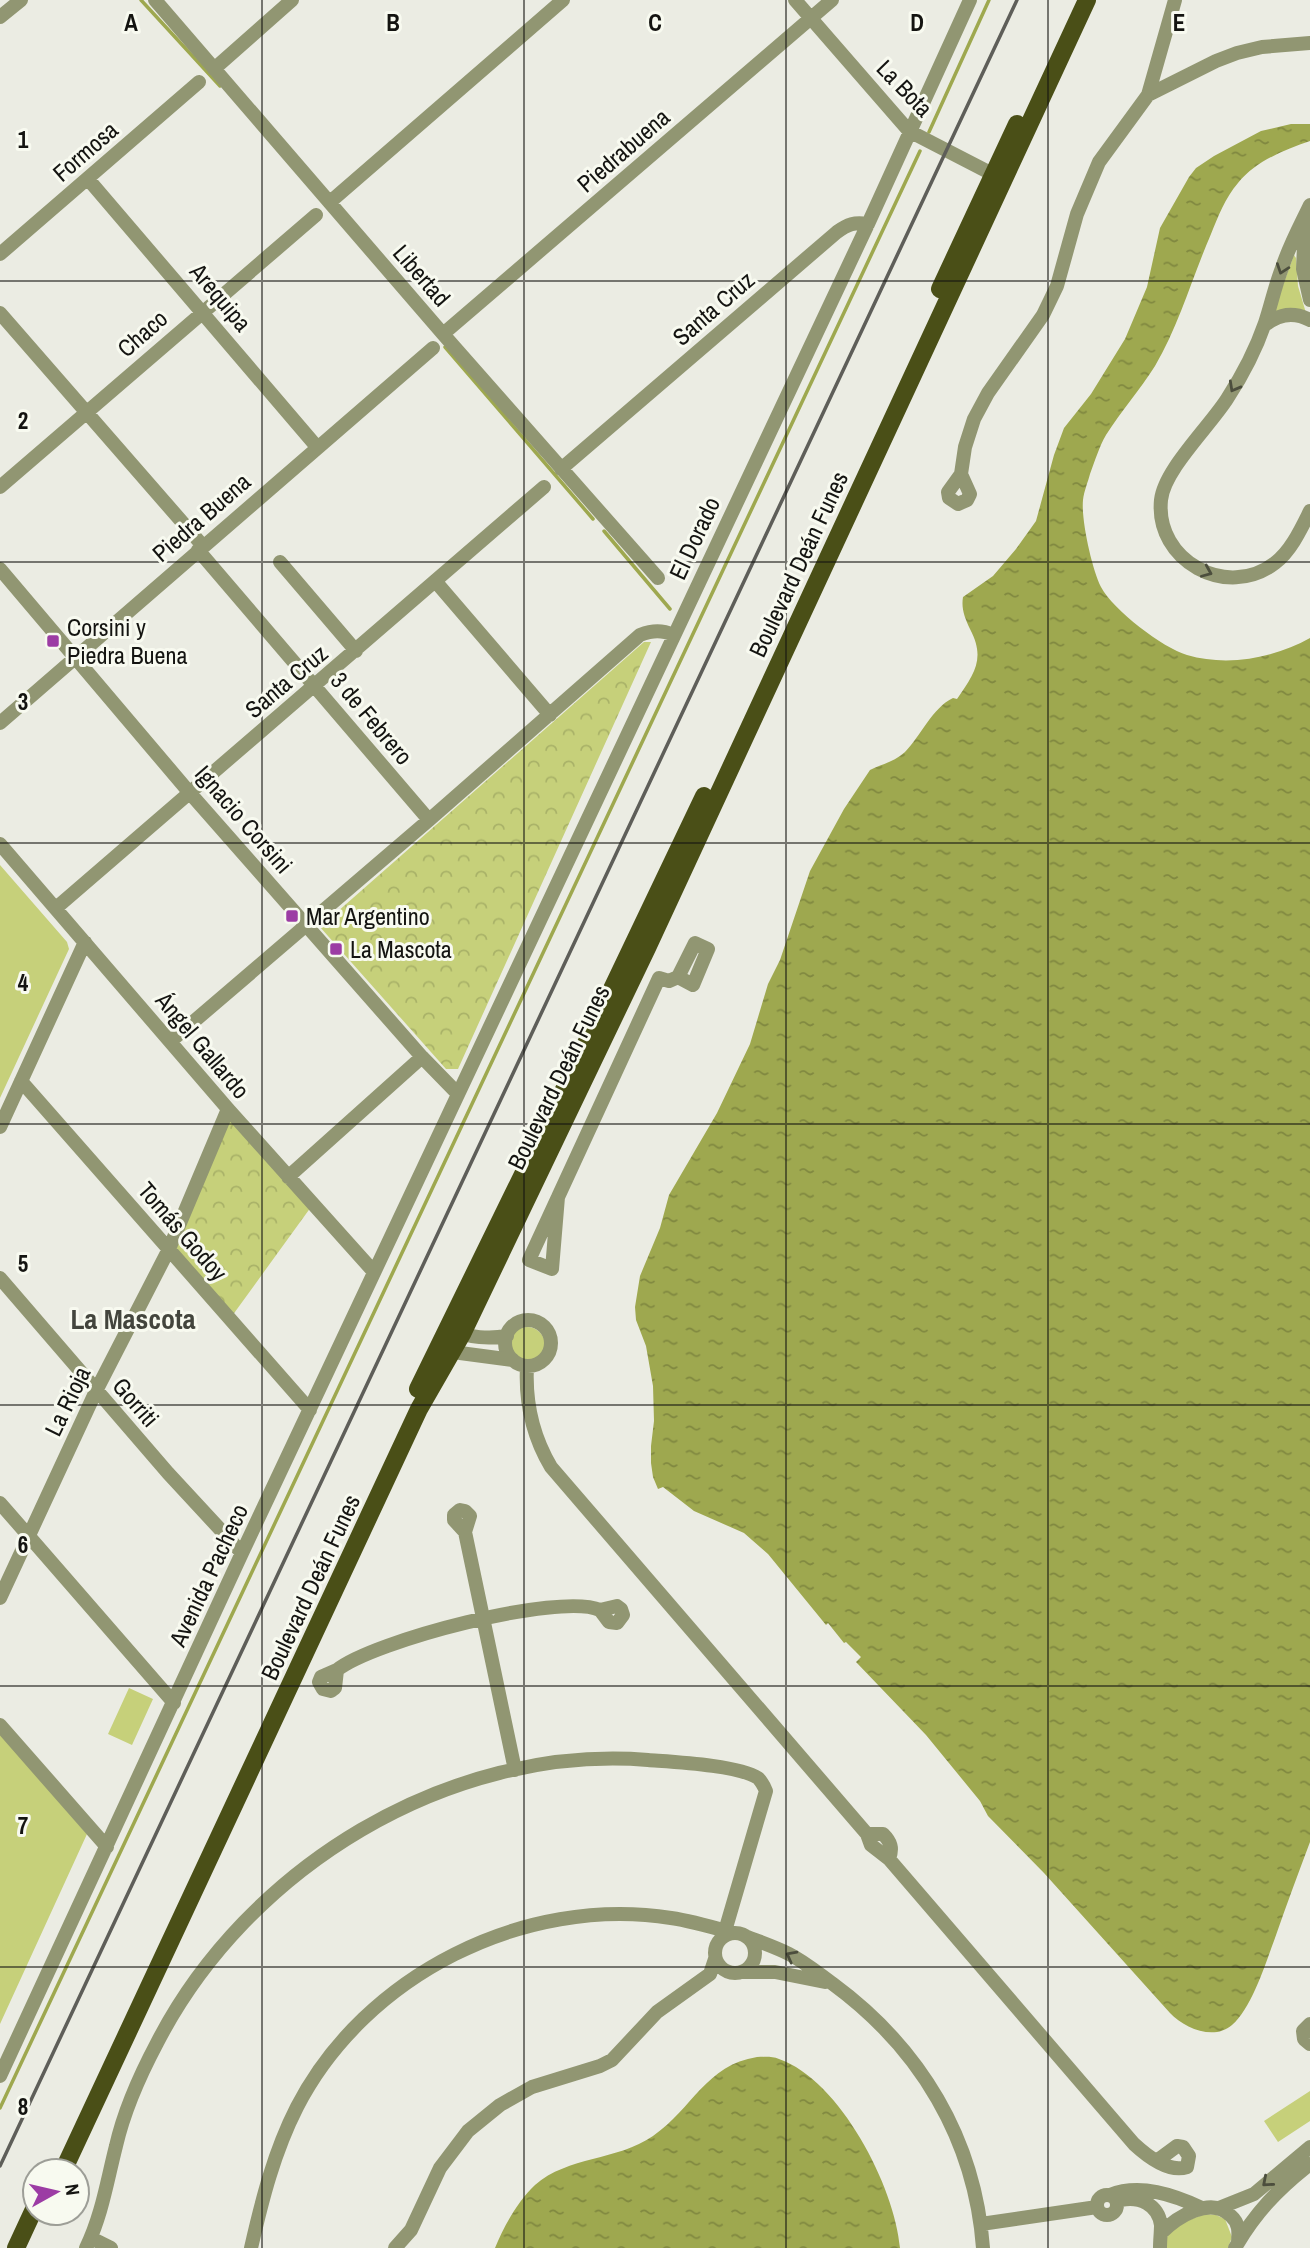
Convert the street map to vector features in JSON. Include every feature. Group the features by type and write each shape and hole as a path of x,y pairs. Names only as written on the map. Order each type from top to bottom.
{"main road":[{"name":"Boulevard Deán Funes","path":"455,1331 638,967 999,177 1075,0"},
{"name":"Boulevard Deán Funes","path":"70,2157 667,873 999,177 1087,0"},
{"name":"Boulevard Deán Funes","path":"59,2157 403,1418 447,1348"},
{"path":"16,2248 26,2227"},
{"path":"27,2248 37,2227"}],"street":[{"path":"0,17 21,0"},
{"name":"Libertad","path":"155,0 658,578"},
{"path":"214,69 292,0"},
{"path":"330,202 563,0"},
{"name":"La Bota","path":"795,0 909,131 999,177"},
{"name":"Piedrabuena","path":"443,334 832,0"},
{"name":"El Dorado","path":"458,1094 868,224 970,0"},
{"path":"961,474 968,438 988,393 1029,337 1057,286 1077,214 1099,162 1148,95 1175,0"},
{"path":"1148,95 1237,52 1290,43 1310,43"},
{"name":"Formosa","path":"0,254 199,82"},
{"name":"Arequipa","path":"88,179 203,310 317,447"},
{"path":"1308,209 1303,268 1310,300"},
{"path":"1308,209 1281,270 1264,326 1228,397 1209,426 1174,468 1161,499 1162,520 1167,535 1188,563 1204,573 1222,578 1240,578 1257,573 1275,563 1287,550 1310,511"},
{"name":"Chaco","path":"0,487 316,215"},
{"name":"Santa Cruz","path":"561,469 836,232 848,224 868,224"},
{"name":"3 de Febrero","path":"0,313 429,820"},
{"path":"1264,326 1280,316 1297,314 1310,320"},
{"name":"Piedra Buena","path":"0,723 433,348"},
{"name":"Santa Cruz","path":"56,908 544,487"},
{"path":"280,562 356,651"},
{"name":"Ignacio Corsini","path":"0,569 189,792 422,1057 458,1094"},
{"path":"436,582 550,715"},
{"path":"171,1041 640,635 650,631 664,631 674,635"},
{"name":"Ángel Gallardo","path":"0,844 228,1109 374,1272"},
{"path":"0,1127 85,942"},
{"path":"638,967 669,981 678,977"},
{"path":"558,1197 659,978"},
{"path":"288,1177 422,1057"},
{"name":"Tomás Godoy","path":"21,1081 310,1410"},
{"name":"Avenida Pacheco","path":"0,2076 458,1094"},
{"name":"La Rioja","path":"0,1598 96,1391 169,1250 228,1109"},
{"name":"Gorriti","path":"0,1278 96,1391 242,1553"},
{"path":"447,1348 513,1360 527,1366 535,1365 547,1356 551,1349 550,1333 539,1322 523,1320 506,1336 506,1349 513,1360"},
{"path":"455,1331 488,1338 506,1336"},
{"path":"527,1366 526,1387 533,1430 551,1467 867,1834 883,1834 890,1840 889,1858 1135,2144 1147,2155 1158,2160"},
{"path":"0,1503 174,1703"},
{"path":"465,1532 515,1770"},
{"path":"338,1670 374,1651 483,1618 585,1605 600,1610"},
{"path":"0,1725 107,1847"},
{"path":"111,2248 89,2243 104,2203 126,2112 143,2072 176,2009 220,1947 275,1891 313,1860 384,1817 466,1783 515,1770 563,1762 642,1759 747,1773 760,1780 766,1791 735,1933"},
{"path":"251,2248 270,2172 297,2106 314,2078 349,2033 401,1987 461,1950 543,1923 604,1915 670,1918 735,1933 792,1955 862,2005 900,2044 930,2086 949,2119 973,2186 983,2248"},
{"path":"699,1924 712,1938 722,1969 738,1973 788,1973 833,1984"},
{"path":"394,2248 411,2230 446,2159 468,2131 484,2117 532,2087 612,2060 657,2012 710,1974 722,1938 735,1933"},
{"path":"701,1982 749,1968 755,1957 753,1945 735,1933"},
{"path":"1310,2024 1303,2031 1304,2039 1310,2044"},
{"path":"981,2224 1097,2207 1100,2213 1110,2215 1115,2211 1113,2198 1178,2198 1202,2208 1219,2208 1254,2194 1310,2147"},
{"path":"1236,2246 1261,2208 1310,2164"},
{"path":"1155,2199 1159,2218 1157,2242"},
{"path":"1157,2242 1183,2216 1202,2208"},
{"path":"1219,2208 1234,2218 1238,2226 1236,2246"}],"green space":[{"path":"1294,255 1298,286 1306,313 1273,312"},
{"path":"644,642 651,642 458,1069 446,1069 320,927"},
{"path":"0,865 67,942 69,949 0,1098"},
{"path":"230,1117 311,1207 232,1316 172,1249"},
{"path":"527,1327 540,1332 545,1345 540,1358 527,1363 514,1358 509,1345 514,1332"},
{"path":"129,1688 153,1699 132,1745 108,1734"},
{"path":"0,1733 87,1834 0,2024"},
{"path":"1310,2091 1310,2121 1278,2142 1264,2121"},
{"path":"1206,2214 1225,2219 1232,2237 1228,2248 1166,2248 1166,2240 1173,2229"}],"water":[{"path":"1291,124 1310,124 1310,141 1281,152 1253,168 1229,195 1164,350 1104,440 1083,500 1088,544 1101,587 1127,617 1165,645 1203,659 1234,660 1281,651 1310,638 1310,1842 1263,1972 1246,2008 1225,2030 1208,2032 1191,2028 1170,2013 1044,1873 988,1816 980,1801 926,1735 856,1662 861,1657 844,1643 828,1623 826,1625 768,1554 744,1533 694,1511 663,1487 658,1489 651,1463 653,1386 635,1307 640,1276 660,1228 669,1195 717,1113 750,1044 768,984 780,960 810,871 844,809 870,770 905,752 939,708 953,698 957,699 973,674 977,649 964,613 963,597 993,576 1036,521 1064,428 1091,394 1125,339 1147,287 1160,228 1196,168 1261,131"},
{"path":"757,2057 776,2058 802,2071 823,2089 843,2112 876,2167 896,2223 900,2248 495,2248 512,2214 535,2185 562,2169 624,2150 653,2136 712,2078 740,2062"}],"waterway":[{"path":"141,0 220,86"},
{"path":"929,132 989,0"},
{"path":"0,2108 920,151"},
{"path":"445,347 593,519"},
{"path":"604,531 670,609"}],"railway":[{"path":"0,2166 1017,0"}],"place":[{"name":"Corsini y Piedra Buena","path":"53,641"},
{"name":"Mar Argentino","path":"292,916"},
{"name":"La Mascota","path":"336,949"}],"district":[{"name":"La Mascota","path":"133,1319"}]}
